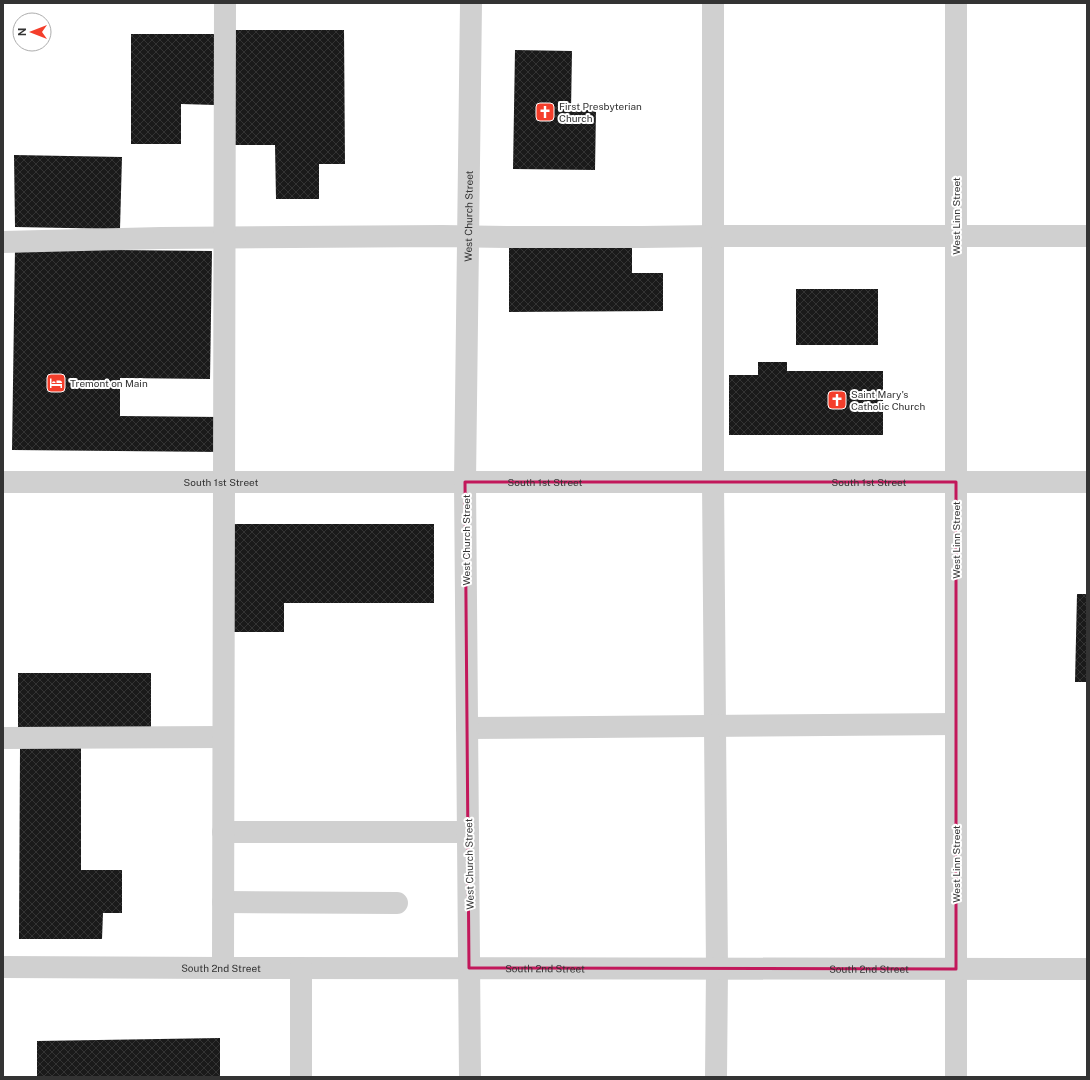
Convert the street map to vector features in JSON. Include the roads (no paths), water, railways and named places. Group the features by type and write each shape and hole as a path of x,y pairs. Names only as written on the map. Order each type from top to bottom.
{"street":[{"path":"223,968 225,3"},
{"name":"West Church Street","path":"470,1077 465,482 472,3"},
{"path":"713,3 713,482 717,969 716,1077"},
{"name":"West Linn Street","path":"956,3 956,1077"},
{"path":"3,242 225,237 1087,236"},
{"name":"South 1st Street","path":"3,482 1087,482"},
{"path":"467,728 956,724"},
{"path":"3,738 223,737"},
{"path":"223,832 468,832"},
{"path":"223,902 397,903"},
{"name":"South 2nd Street","path":"3,967 1087,969"},
{"path":"301,968 302,1077"}],"place":[{"name":"First Presbyterian Church","path":"545,112"},
{"name":"Tremont on Main","path":"56,383"},
{"name":"Saint Mary's Catholic Church","path":"837,400"}]}
